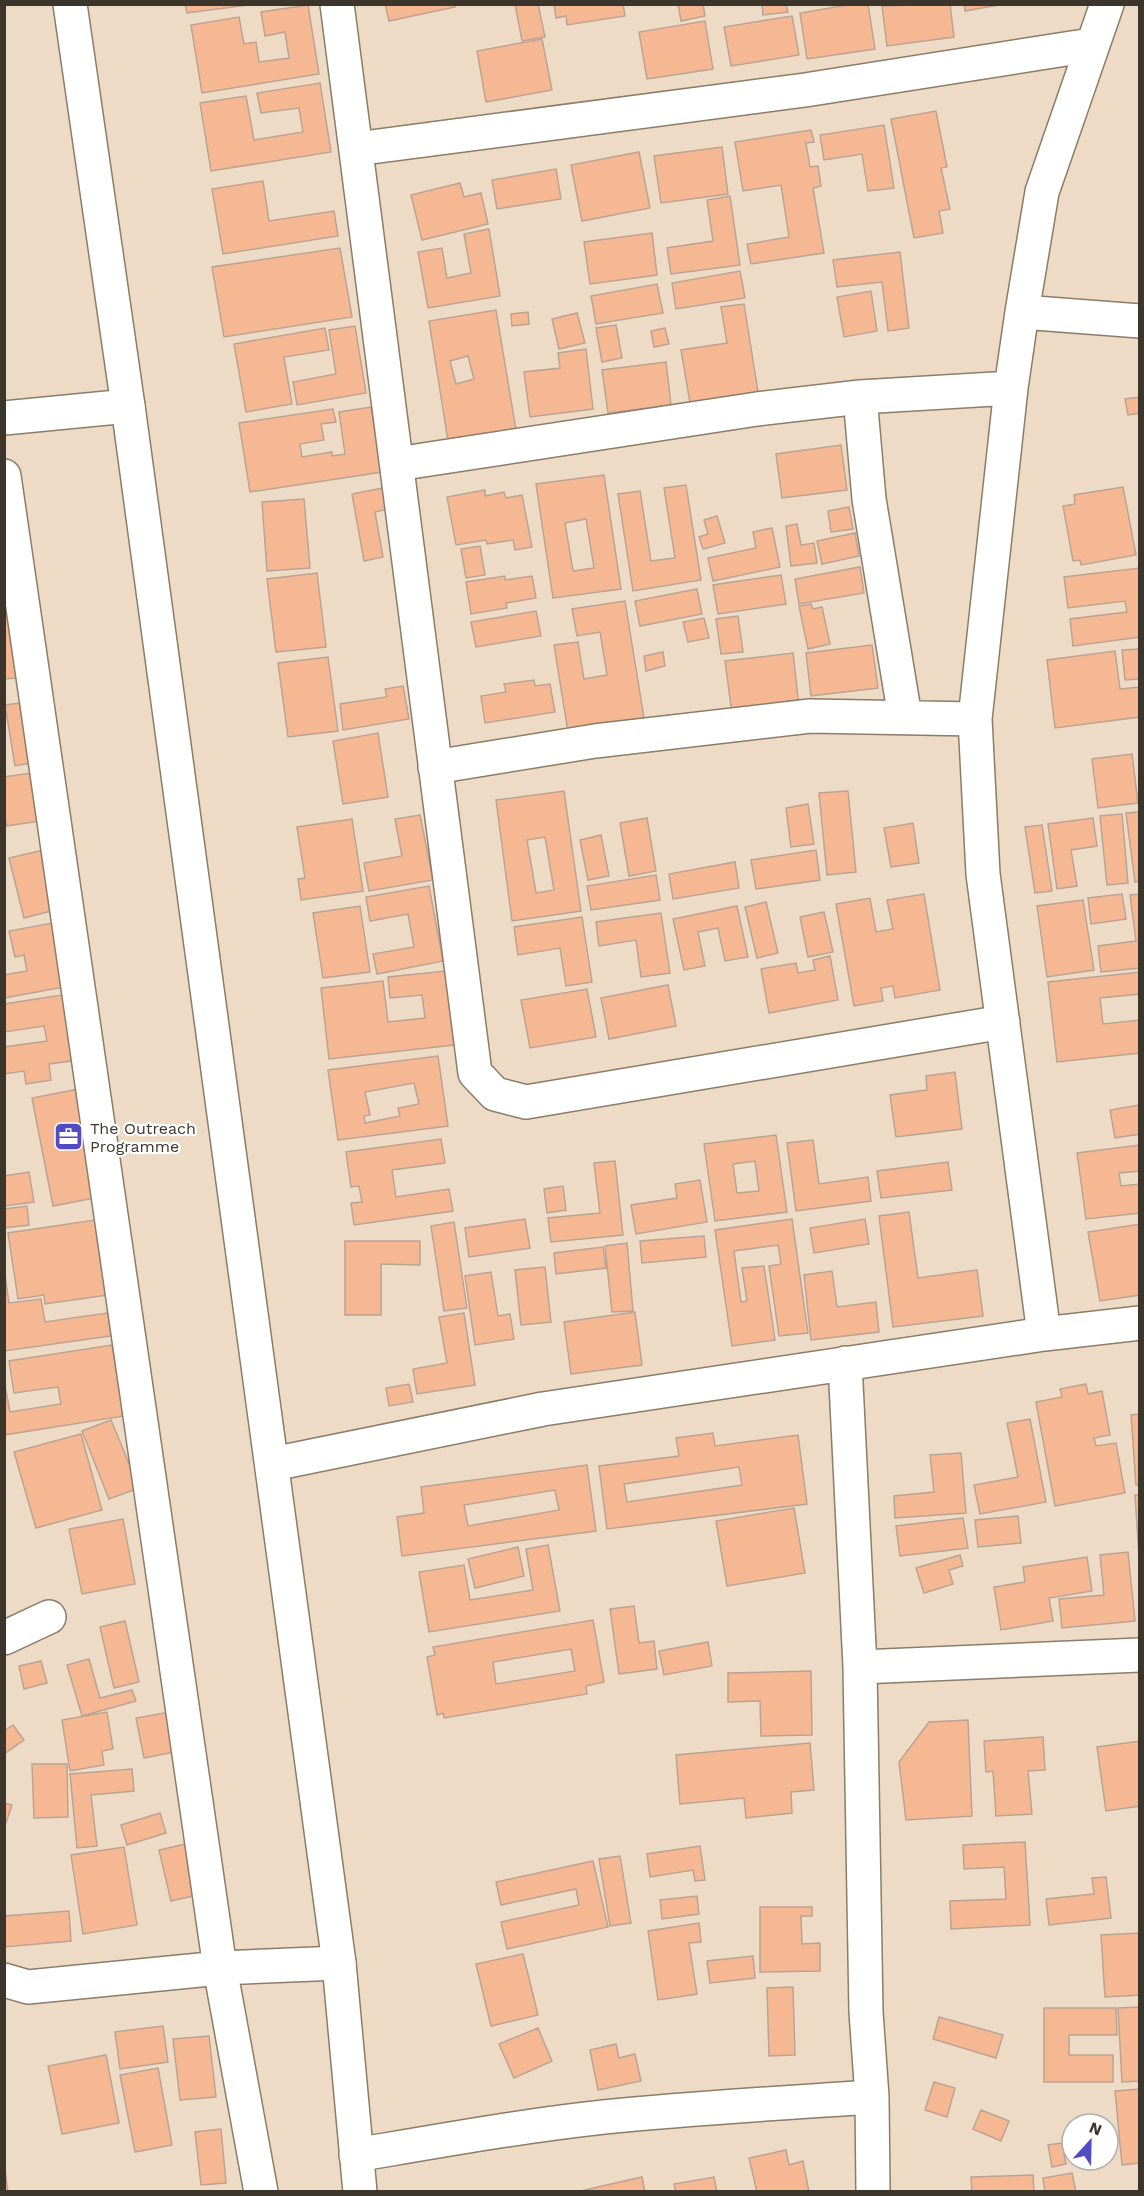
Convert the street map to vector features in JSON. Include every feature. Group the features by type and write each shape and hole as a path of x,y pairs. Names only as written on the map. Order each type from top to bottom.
{"main road":[{"path":"70,4 128,406 273,1464 339,1963 360,2192"},
{"path":"337,4 475,1073 495,1094 526,1102 1003,1022"},
{"path":"1044,1334 983,874 975,719 1011,388 1042,192 1107,4"},
{"path":"356,149 805,90 1092,45"},
{"path":"1022,312 1140,321"},
{"path":"397,465 757,409 860,397 1011,388"},
{"path":"860,397 869,499 905,717"},
{"path":"4,418 128,406"},
{"path":"4,476 220,1968 261,2192"},
{"path":"435,767 595,741 810,716 975,719"},
{"path":"273,1464 543,1409 1044,1334 1140,1323"},
{"path":"845,1363 861,1667 866,2012 872,2097 873,2192"},
{"path":"4,1638 49,1617"},
{"path":"861,1667 1140,1655"},
{"path":"4,1980 28,1987 220,1968 339,1963"},
{"path":"356,2155 485,2133 603,2117 872,2097"}],"building":[{"path":"185,4 256,4 187,13"},
{"path":"385,4 455,4 455,7 389,21"},
{"path":"515,4 538,4 545,37 522,41"},
{"path":"554,4 623,4 625,16 567,25 566,16 556,18"},
{"path":"678,4 703,4 705,16 681,21"},
{"path":"762,4 786,4 788,12 763,15"},
{"path":"853,4 868,4 875,49 807,59 800,13"},
{"path":"950,4 954,37 887,46 882,6"},
{"path":"964,4 1004,4 965,11"},
{"path":"308,5 319,74 202,93 191,25 239,17 244,44 256,42 259,62 289,58 285,32 265,36 261,12"},
{"path":"792,16 799,55 731,66 724,27"},
{"path":"705,21 713,69 647,79 639,32"},
{"path":"542,39 552,90 486,102 477,51"},
{"path":"320,83 331,152 211,171 200,103 246,96 254,140 303,132 299,108 261,113 257,93"},
{"path":"936,111 947,167 941,168 950,209 939,211 943,233 914,238 891,119"},
{"path":"884,125 894,188 868,191 862,154 824,160 820,135"},
{"path":"811,130 814,142 806,143 810,167 818,166 821,186 813,188 824,253 751,264 747,244 789,237 781,185 743,191 735,142"},
{"path":"722,147 728,194 661,203 654,156"},
{"path":"639,152 650,208 582,221 571,165"},
{"path":"556,169 561,199 497,209 492,180"},
{"path":"263,181 269,221 334,211 338,236 223,254 212,189"},
{"path":"460,183 464,197 481,193 488,224 422,240 411,195"},
{"path":"730,196 740,265 671,274 667,248 713,241 707,200"},
{"path":"489,229 500,296 428,308 418,252 442,248 447,278 471,273 464,234"},
{"path":"652,233 657,275 590,284 584,242"},
{"path":"340,248 352,317 224,337 212,267"},
{"path":"900,252 909,328 888,331 882,282 837,287 833,260"},
{"path":"740,271 745,298 676,309 672,283"},
{"path":"657,284 663,313 596,324 591,296"},
{"path":"871,291 877,331 844,337 837,297"},
{"path":"744,304 758,392 690,403 681,350 727,343 721,307"},
{"path":"496,310 516,430 448,441 429,321","holes":["468,356 474,379 456,384 450,361"]},
{"path":"528,312 529,324 512,326 511,314"},
{"path":"577,313 585,343 559,349 552,319"},
{"path":"616,325 622,358 602,362 596,328"},
{"path":"355,326 366,393 297,405 293,382 336,374 329,330"},
{"path":"325,328 329,350 284,357 292,404 246,412 234,344"},
{"path":"665,328 669,344 654,347 651,331"},
{"path":"586,349 593,409 530,417 524,372 560,368 558,353"},
{"path":"666,362 671,405 608,413 602,370"},
{"path":"1140,397 1140,413 1128,415 1125,399"},
{"path":"371,407 382,472 250,492 239,423 333,409 336,422 321,424 324,440 300,444 302,457 332,452 332,456 345,454 339,412"},
{"path":"841,445 847,490 782,498 776,454"},
{"path":"604,475 621,589 553,598 536,484","holes":["586,519 594,568 573,571 565,523"]},
{"path":"686,485 701,580 633,591 618,494 640,491 651,561 675,558 664,488"},
{"path":"388,487 392,508 375,512 383,557 364,561 352,494"},
{"path":"1123,487 1136,555 1081,565 1080,560 1073,561 1063,506 1075,504 1074,495"},
{"path":"485,490 485,496 504,492 506,498 522,495 532,547 515,550 513,540 487,544 486,540 456,545 447,497"},
{"path":"304,499 310,568 267,571 262,502"},
{"path":"849,507 853,529 831,532 828,511"},
{"path":"717,516 725,543 703,549 699,537 708,534 704,520"},
{"path":"797,524 801,545 814,543 817,563 791,566 786,526"},
{"path":"772,528 780,567 713,581 708,558 756,548 753,532"},
{"path":"855,533 859,556 822,564 817,541"},
{"path":"480,546 485,575 466,578 461,549"},
{"path":"860,567 864,593 799,604 795,579"},
{"path":"1140,568 1140,637 1073,646 1070,619 1127,612 1125,601 1068,608 1064,577"},
{"path":"317,573 326,647 276,652 267,579"},
{"path":"781,575 786,604 718,614 713,585"},
{"path":"505,576 505,580 532,576 536,598 506,603 507,608 471,614 466,582"},
{"path":"697,589 702,614 640,626 635,601"},
{"path":"625,601 644,718 593,726 569,738 554,645 578,642 584,679 607,675 600,632 577,636 572,609"},
{"path":"811,604 813,609 822,607 830,644 808,649 799,606"},
{"path":"19,609 27,677 4,679 4,611"},
{"path":"536,611 541,636 476,647 471,622"},
{"path":"738,616 743,652 721,654 716,619"},
{"path":"704,618 709,638 688,642 683,622"},
{"path":"872,645 878,688 811,696 806,653"},
{"path":"1140,649 1140,679 1125,680 1122,650"},
{"path":"1115,651 1120,689 1140,687 1140,717 1055,728 1047,660"},
{"path":"663,652 665,666 646,671 644,656"},
{"path":"793,653 799,706 732,714 725,661"},
{"path":"328,657 338,731 288,737 278,663"},
{"path":"534,680 535,686 550,684 555,712 485,723 481,696 506,692 504,684"},
{"path":"403,686 409,719 343,730 340,704 387,697 385,689"},
{"path":"27,702 37,762 15,766 5,705"},
{"path":"378,733 388,797 343,804 333,741"},
{"path":"1132,754 1138,803 1098,808 1092,759"},
{"path":"38,772 46,820 7,826 4,814 4,777"},
{"path":"564,791 581,911 512,921 496,800","holes":["545,837 554,890 536,893 527,840"]},
{"path":"848,791 856,872 827,875 819,793"},
{"path":"808,804 814,844 791,847 786,808"},
{"path":"1140,812 1140,881 1135,882 1126,813"},
{"path":"1122,814 1128,883 1107,885 1100,816"},
{"path":"420,815 433,880 369,891 364,863 402,856 395,819"},
{"path":"647,818 656,871 629,876 620,823"},
{"path":"1093,818 1097,846 1071,850 1077,886 1057,889 1048,824"},
{"path":"352,819 363,891 301,900 298,879 305,878 297,827"},
{"path":"913,823 919,863 891,867 884,828"},
{"path":"1042,825 1052,891 1035,893 1025,827"},
{"path":"601,835 609,876 588,880 580,840"},
{"path":"48,849 63,908 24,918 9,858"},
{"path":"816,850 820,880 756,889 751,860"},
{"path":"735,862 739,888 673,899 669,874"},
{"path":"656,875 660,900 591,910 587,886"},
{"path":"429,886 443,961 377,974 373,954 414,947 408,914 370,921 366,897"},
{"path":"924,894 940,990 895,998 893,986 881,988 883,1001 854,1006 836,904 870,898 876,932 893,929 887,900"},
{"path":"1122,894 1126,919 1091,924 1088,898"},
{"path":"1140,894 1140,968 1101,972 1098,946 1136,941 1130,895"},
{"path":"1083,900 1094,970 1047,977 1037,906"},
{"path":"766,902 778,953 757,958 745,907"},
{"path":"360,906 370,972 323,978 313,913"},
{"path":"737,906 748,957 725,961 718,928 698,932 705,966 684,970 673,919"},
{"path":"824,912 833,952 808,957 800,917"},
{"path":"661,913 670,973 641,977 636,940 599,946 596,922"},
{"path":"582,917 592,982 566,986 560,948 518,955 514,927"},
{"path":"63,921 75,985 4,998 4,975 27,971 24,955 15,957 9,931"},
{"path":"830,956 838,1000 769,1013 761,969 796,963 798,973 815,970 813,960"},
{"path":"446,971 454,1045 329,1059 321,988 383,981 388,1022 425,1018 422,995 390,998 388,977"},
{"path":"1140,972 1140,994 1100,998 1103,1024 1140,1020 1140,1053 1057,1062 1048,982"},
{"path":"668,985 676,1026 609,1039 601,998"},
{"path":"587,989 596,1037 530,1048 521,1000"},
{"path":"68,994 79,1060 49,1064 51,1080 26,1084 24,1071 4,1074 4,1047 47,1041 44,1026 4,1032 4,1004"},
{"path":"438,1056 448,1126 338,1140 328,1070","holes":["414,1083 419,1104 398,1108 400,1116 365,1123 364,1116 370,1115 365,1092"]},
{"path":"955,1072 962,1129 896,1137 890,1095 927,1090 926,1076"},
{"path":"79,1089 100,1197 53,1206 32,1098"},
{"path":"1140,1105 1140,1134 1115,1138 1110,1110"},
{"path":"776,1135 787,1212 715,1221 704,1144","holes":["755,1161 759,1191 737,1193 733,1164"]},
{"path":"441,1139 445,1163 392,1170 396,1197 449,1189 453,1211 354,1225 351,1203 362,1202 359,1186 351,1187 346,1152"},
{"path":"813,1140 819,1184 868,1177 871,1201 796,1211 787,1143"},
{"path":"1140,1145 1140,1171 1119,1173 1121,1186 1140,1184 1140,1213 1086,1219 1077,1153"},
{"path":"615,1161 623,1235 551,1242 548,1218 600,1213 594,1163"},
{"path":"948,1162 952,1190 881,1198 877,1171"},
{"path":"29,1172 34,1202 4,1206 4,1176"},
{"path":"700,1180 707,1222 636,1234 631,1205 677,1198 675,1184"},
{"path":"563,1186 566,1210 547,1213 544,1189"},
{"path":"27,1206 29,1225 4,1228 4,1209"},
{"path":"909,1212 918,1278 977,1270 983,1316 893,1327 879,1216"},
{"path":"102,1219 114,1294 45,1304 44,1295 18,1299 8,1233"},
{"path":"525,1219 530,1248 469,1257 465,1228"},
{"path":"792,1219 808,1333 779,1336 769,1266 781,1264 778,1245 734,1251 741,1302 747,1301 742,1268 764,1266 775,1340 732,1346 715,1230"},
{"path":"865,1219 869,1244 814,1253 810,1228"},
{"path":"454,1222 467,1308 444,1311 431,1226"},
{"path":"1140,1224 1140,1295 1100,1301 1088,1232"},
{"path":"704,1236 706,1257 642,1263 640,1241"},
{"path":"345,1241 420,1241 420,1265 381,1264 381,1315 345,1315"},
{"path":"627,1243 633,1311 612,1312 605,1246"},
{"path":"603,1247 606,1268 556,1274 554,1253"},
{"path":"545,1267 551,1322 521,1325 515,1270"},
{"path":"4,1268 9,1303 41,1299 45,1322 114,1312 117,1335 4,1351"},
{"path":"832,1271 837,1307 876,1302 879,1332 811,1340 804,1275"},
{"path":"491,1272 498,1316 510,1314 514,1339 475,1345 465,1276"},
{"path":"635,1312 642,1365 571,1374 564,1322"},
{"path":"464,1313 475,1385 417,1394 413,1369 447,1363 439,1317"},
{"path":"112,1345 124,1416 4,1435 4,1381 10,1412 61,1404 58,1387 14,1393 9,1361"},
{"path":"409,1384 413,1402 389,1406 386,1388"},
{"path":"1086,1384 1088,1394 1102,1391 1110,1435 1094,1438 1096,1446 1116,1443 1125,1493 1055,1506 1036,1402 1062,1397 1060,1389"},
{"path":"1140,1414 1140,1485 1136,1485 1131,1415"},
{"path":"1030,1419 1046,1502 980,1514 974,1485 1018,1477 1007,1423"},
{"path":"111,1420 139,1488 109,1499 82,1431"},
{"path":"713,1433 715,1446 798,1435 807,1504 607,1529 599,1466 679,1456 676,1438","holes":["739,1467 742,1485 627,1502 624,1484"]},
{"path":"81,1434 102,1510 36,1528 14,1452"},
{"path":"961,1453 966,1513 895,1518 894,1496 934,1492 930,1455"},
{"path":"587,1465 596,1531 402,1556 397,1517 424,1513 421,1487","holes":["555,1490 559,1510 468,1526 464,1505"]},
{"path":"1135,1495 1140,1495 1140,1572"},
{"path":"794,1508 805,1573 727,1586 716,1521"},
{"path":"1018,1516 1021,1543 978,1547 975,1520"},
{"path":"963,1518 968,1548 900,1556 896,1526"},
{"path":"123,1519 135,1584 82,1594 69,1529"},
{"path":"548,1545 560,1611 429,1632 419,1572 464,1565 470,1600 533,1590 526,1549"},
{"path":"518,1547 524,1576 475,1588 468,1559"},
{"path":"1128,1552 1135,1621 1062,1628 1059,1599 1104,1595 1100,1555"},
{"path":"960,1555 963,1566 949,1570 953,1584 924,1593 916,1568"},
{"path":"1087,1557 1092,1591 1049,1598 1053,1621 1001,1630 994,1587 1025,1582 1023,1567"},
{"path":"634,1606 639,1643 654,1641 657,1669 619,1674 610,1609"},
{"path":"593,1620 604,1682 586,1686 587,1694 444,1718 443,1713 437,1715 427,1657 435,1655 433,1647","holes":["571,1649 575,1671 496,1684 493,1662"]},
{"path":"125,1621 139,1682 114,1688 100,1627"},
{"path":"708,1642 712,1666 664,1675 659,1651"},
{"path":"89,1659 100,1698 132,1690 136,1701 82,1716 67,1665"},
{"path":"41,1661 47,1683 24,1689 19,1666"},
{"path":"811,1671 812,1735 761,1736 760,1701 728,1702 728,1673"},
{"path":"107,1712 113,1749 102,1751 104,1765 70,1771 62,1720"},
{"path":"170,1712 179,1751 144,1758 136,1718"},
{"path":"968,1720 972,1816 906,1820 899,1762 929,1722"},
{"path":"13,1725 24,1740 4,1754 4,1731"},
{"path":"1043,1737 1045,1770 1028,1771 1032,1814 996,1816 993,1771 986,1772 984,1741"},
{"path":"1140,1741 1140,1806 1106,1811 1097,1747"},
{"path":"810,1743 814,1790 791,1792 792,1813 746,1818 744,1798 680,1804 676,1755"},
{"path":"32,1764 67,1764 68,1817 34,1818"},
{"path":"132,1769 134,1791 91,1795 97,1846 77,1848 70,1774"},
{"path":"4,1803 12,1805 6,1823 4,1822"},
{"path":"160,1813 166,1833 127,1845 121,1825"},
{"path":"1025,1842 1030,1925 951,1929 950,1901 1006,1899 1004,1867 964,1869 963,1845"},
{"path":"190,1843 202,1894 171,1901 159,1850"},
{"path":"700,1846 705,1880 695,1881 693,1870 650,1877 647,1854"},
{"path":"124,1847 137,1925 83,1934 71,1855"},
{"path":"620,1856 631,1923 610,1926 599,1859"},
{"path":"593,1861 608,1927 507,1949 501,1922 579,1905 576,1889 501,1905 496,1882"},
{"path":"1106,1877 1111,1918 1049,1925 1046,1899 1094,1894 1092,1878"},
{"path":"697,1896 699,1914 662,1919 660,1900"},
{"path":"760,1907 812,1907 812,1916 801,1916 802,1944 820,1943 820,1971 760,1972"},
{"path":"69,1911 71,1941 4,1947 4,1916"},
{"path":"699,1923 701,1942 689,1943 697,1994 658,2000 648,1931"},
{"path":"1140,1933 1140,1995 1105,1997 1101,1935"},
{"path":"523,1954 538,2015 491,2026 476,1964"},
{"path":"753,1956 755,1978 710,1983 707,1961"},
{"path":"793,1987 795,2055 769,2056 767,1988"},
{"path":"1140,2007 1140,2081 1122,2082 1118,2008"},
{"path":"1044,2008 1116,2008 1117,2035 1069,2035 1069,2055 1113,2055 1113,2082 1044,2082"},
{"path":"939,2017 1003,2035 996,2058 933,2039"},
{"path":"163,2026 168,2062 120,2069 115,2032"},
{"path":"538,2028 552,2061 514,2078 499,2044"},
{"path":"209,2036 216,2097 180,2100 173,2039"},
{"path":"616,2044 619,2058 635,2054 641,2081 598,2090 590,2050"},
{"path":"106,2055 119,2123 62,2134 48,2066"},
{"path":"158,2068 172,2145 135,2152 120,2075"},
{"path":"934,2082 955,2088 947,2117 925,2110"},
{"path":"1140,2089 1140,2163 1122,2165 1120,2112 1117,2112 1115,2091"},
{"path":"981,2110 1009,2121 1001,2141 973,2129"},
{"path":"221,2129 226,2183 201,2185 195,2132"},
{"path":"1060,2143 1060,2165 1052,2167 1048,2145"},
{"path":"786,2150 789,2165 803,2161 809,2192 757,2192 749,2158"},
{"path":"4,2163 8,2192 4,2192"},
{"path":"1072,2173 1076,2192 1045,2192 1043,2178"},
{"path":"1033,2175 1034,2192 972,2192 971,2177"},
{"path":"642,2177 645,2192 576,2192"},
{"path":"714,2177 717,2192 676,2192 674,2184"}],"place":[{"name":"The Outreach Programme","path":"69,1137"}]}
